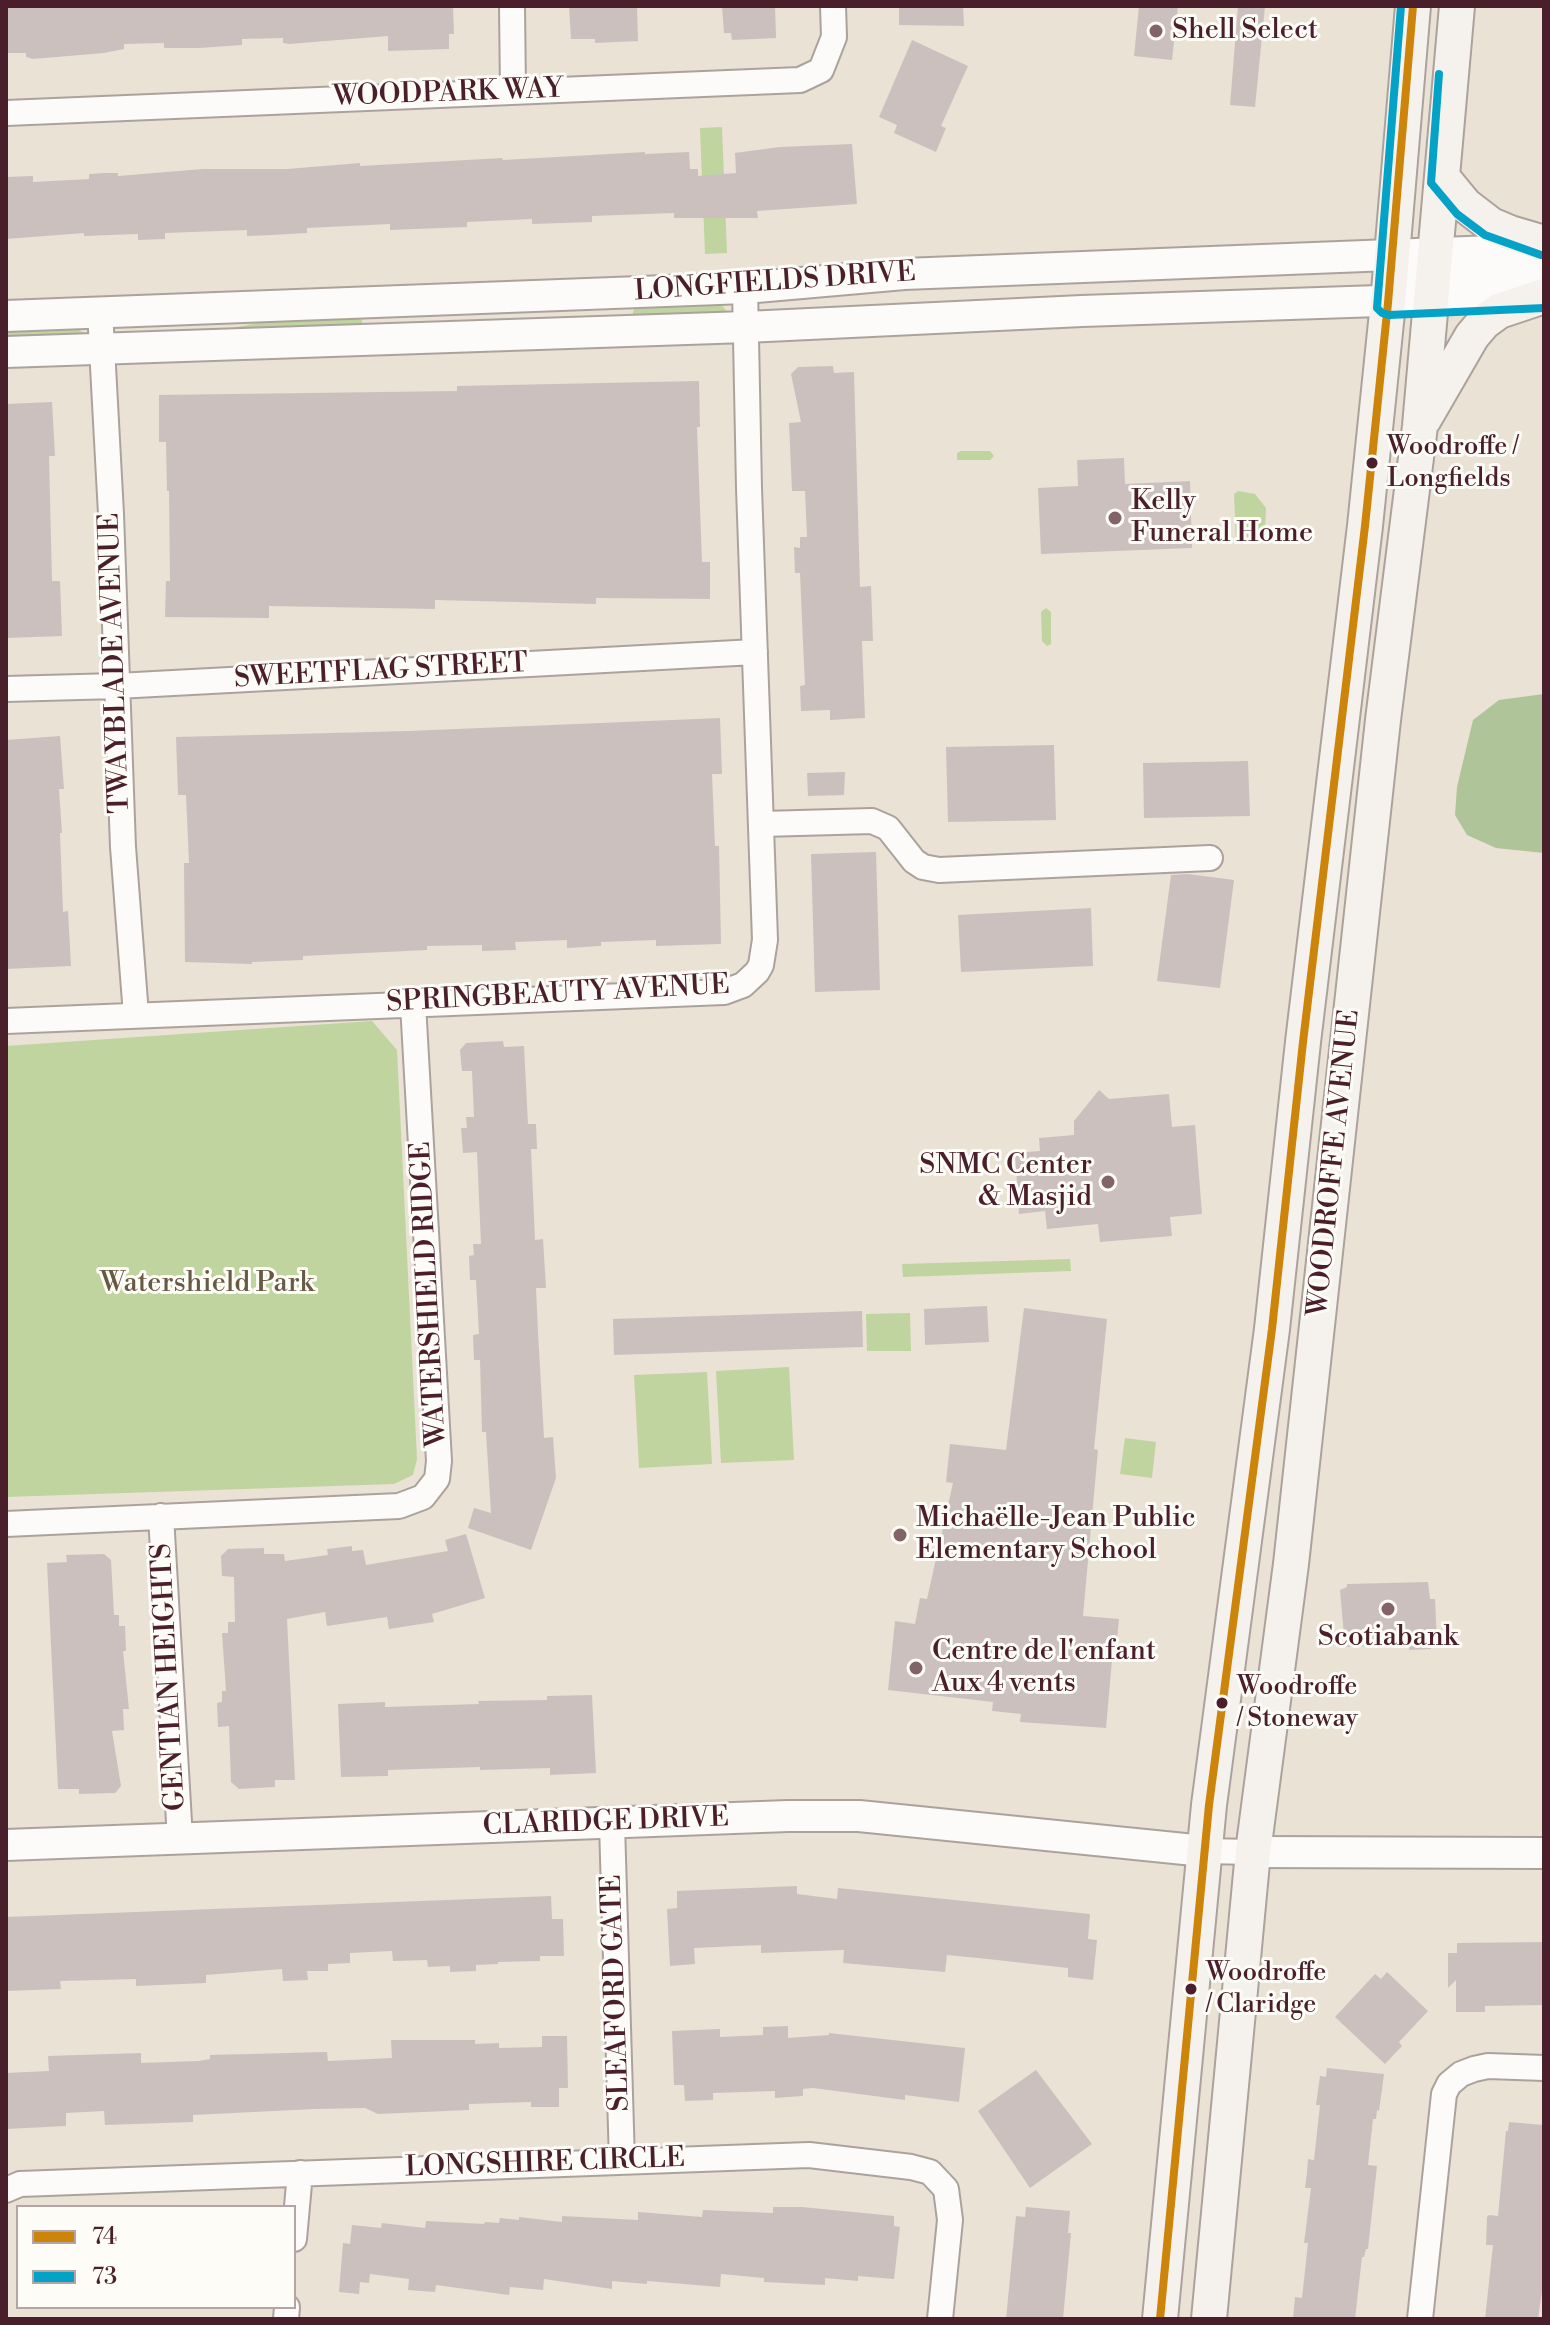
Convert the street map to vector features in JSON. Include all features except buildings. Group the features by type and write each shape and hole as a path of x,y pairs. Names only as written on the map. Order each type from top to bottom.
{"main road":[{"name":"WOODROFFE AVENUE","path":"1160,2319 1204,1851 1272,1329 1365,526 1388,303 1413,6"},
{"name":"WOODROFFE AVENUE","path":"1209,2319 1253,1852 1292,1550 1383,720 1420,426 1457,6"},
{"path":"1442,177 1465,205 1491,225 1544,243"},
{"path":"1420,426 1472,336 1484,322 1499,311 1544,296"}],"street":[{"path":"512,6 513,91"},
{"name":"WOODPARK WAY","path":"6,113 800,80 821,70 834,37 833,6"},
{"name":"LONGFIELDS DRIVE","path":"6,352 746,327 1082,311 1388,303 1433,277 1544,249"},
{"name":"LONGFIELDS DRIVE","path":"6,316 745,288 904,274 1392,254 1433,277 1544,296"},
{"name":"LONGFIELDS DRIVE","path":"1433,277 1544,273"},
{"name":"SPRINGBEAUTY AVENUE","path":"6,1021 724,992 743,985 757,972 764,953 762,824 745,288"},
{"name":"TWAYBLADE AVENUE","path":"100,311 123,847 136,1015"},
{"name":"SWEETFLAG STREET","path":"6,689 117,686 755,652"},
{"path":"762,824 878,823 895,836 914,861 923,867 939,870 1210,858"},
{"name":"WATERSHIELD RIDGE","path":"6,1524 399,1506 423,1497 437,1479 439,1461 413,1004"},
{"name":"GENTIAN HEIGHTS","path":"161,1516 180,1839"},
{"name":"CLARIDGE DRIVE","path":"6,1845 788,1816 859,1816 1204,1851"},
{"name":"SLEAFORD GATE","path":"612,1824 622,2162"},
{"path":"1204,1851 1544,1853"},
{"path":"1420,2319 1444,2094 1449,2084 1461,2074 1474,2069 1488,2066 1544,2068"},
{"name":"LONGSHIRE CIRCLE","path":"6,2190 20,2184 809,2155 911,2167 930,2172 946,2189 950,2220 940,2319"},
{"path":"296,2217 300,2173"}],"green space":[{"path":"722,127 727,253 705,254 700,128"},
{"path":"702,302 722,306 726,310 724,314 632,316 635,305"},
{"path":"279,319 362,320 362,325 232,335 231,328"},
{"path":"73,327 86,334 6,344 6,328"},
{"path":"990,451 994,456 990,460 957,460 957,453"},
{"path":"1238,491 1255,494 1266,508 1265,530 1259,539 1250,544 1236,541 1234,494"},
{"path":"1046,608 1051,612 1051,644 1047,646 1042,641 1041,612"},
{"path":"1544,694 1544,853 1496,848 1467,835 1455,815 1457,787 1473,720 1499,700"},
{"name":"Watershield Park","path":"372,1021 397,1050 417,1459 413,1475 394,1484 6,1497 6,1046"},
{"path":"1070,1259 1071,1271 903,1277 902,1264"},
{"path":"910,1313 911,1351 867,1351 866,1314"},
{"path":"789,1367 794,1460 721,1463 716,1371"},
{"path":"707,1372 712,1464 639,1468 634,1375"},
{"path":"1125,1438 1156,1442 1152,1478 1120,1474"}],"transit line":[{"name":"73","path":"1401,6 1377,308 1389,315 1544,308"},
{"name":"74","path":"1160,2319 1209,1805 1272,1329 1365,526 1388,303 1413,6"},
{"name":"73","path":"1439,74 1431,183 1457,214 1485,235 1541,255"}],"place":[{"name":"Shell Select","path":"1156,31"},
{"name":"Woodroffe / Longfields","path":"1372,463"},
{"name":"Kelly Funeral Home","path":"1115,518"},
{"name":"SNMC Center & Masjid","path":"1108,1182"},
{"name":"Michaëlle-Jean Public Elementary School","path":"900,1535"},
{"name":"Scotiabank","path":"1388,1609"},
{"name":"Centre de l'enfant Aux 4 vents","path":"916,1668"},
{"name":"Woodroffe / Stoneway","path":"1222,1703"},
{"name":"Woodroffe / Claridge","path":"1191,1989"}]}
